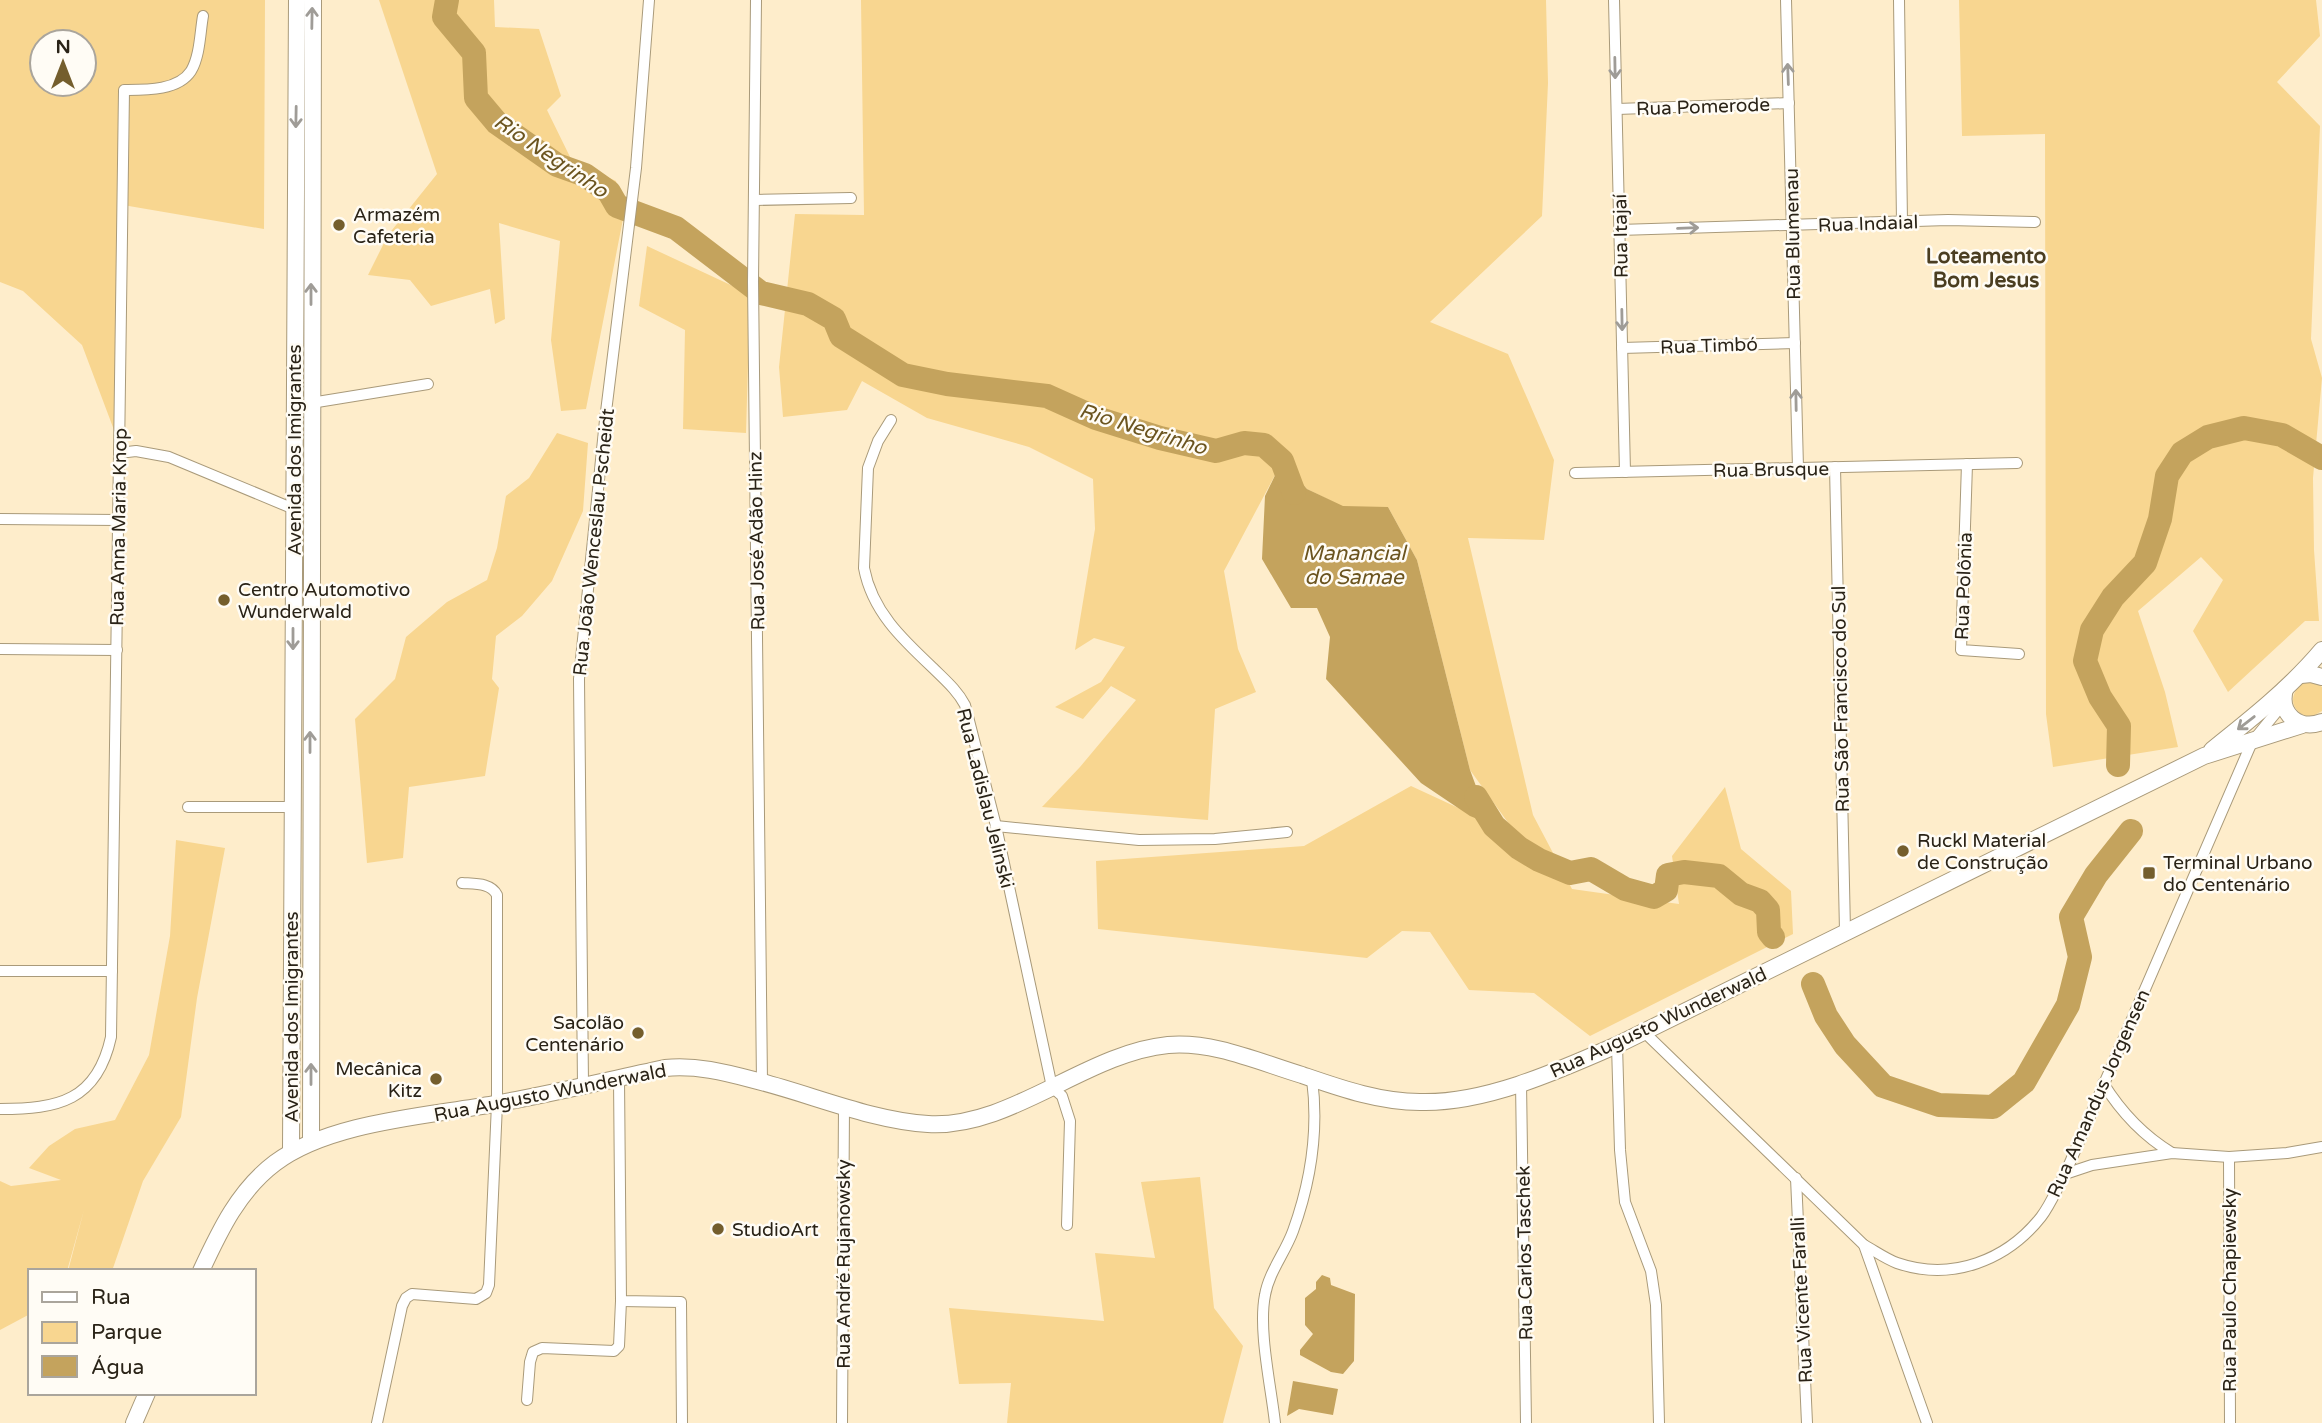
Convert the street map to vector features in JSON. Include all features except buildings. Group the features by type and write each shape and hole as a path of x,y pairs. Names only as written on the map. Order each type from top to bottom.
{"main road":[{"name":"Avenida dos Imigrantes","path":"291,1152 297,0"},
{"name":"Avenida dos Imigrantes","path":"311,1142 313,0"},
{"path":"296,34 301,68 306,71 312,63"},
{"path":"295,205 301,202 306,204 311,227"},
{"path":"294,302 299,327 311,332"},
{"name":"Rua Augusto Wunderwald","path":"2204,756 2284,696 2292,680 2301,675 2322,650"},
{"path":"2301,675 2322,677"},
{"path":"2284,696 2287,713 2293,720 2315,726"},
{"name":"Rua Augusto Wunderwald","path":"202,1269 223,1224 242,1196 261,1175 291,1152 311,1142 365,1127 497,1104 683,1066 726,1072 910,1122 947,1124 964,1122 990,1113 1123,1056 1168,1045 1217,1049 1358,1093 1389,1100 1420,1102 1456,1099 1521,1083 1617,1045 2204,756 2315,726"},
{"path":"292,807 301,806 310,810"},
{"path":"291,916 303,921 310,917"},
{"path":"134,1423 146,1395"}],"street":[{"name":"Rua João Wenceslau Pscheidt","path":"583,1086 579,679 647,48 649,0"},
{"name":"Rua José Adão Hinz","path":"756,0 756,200 753,282 762,1082"},
{"name":"Rua Itajaí","path":"1614,0 1625,472"},
{"name":"Rua Blumenau","path":"1787,0 1798,468"},
{"path":"1899,0 1902,222"},
{"name":"Rua Anna Maria Knop","path":"0,1109 45,1108 74,1096 87,1087 101,1069 109,1046 113,1017 124,90 148,90 173,84 191,72 202,16"},
{"name":"Rua Pomerode","path":"1616,109 1789,103"},
{"path":"756,200 851,198"},
{"name":"Rua Indaial","path":"1619,230 1948,220 2035,222"},
{"name":"Rua Timbó","path":"1622,348 1795,343"},
{"path":"311,403 428,384"},
{"name":"Rua Ladislau Jelinski","path":"891,420 878,442 868,468 864,568 867,583 873,600 901,638 958,693 965,705 996,826 1052,1087 1062,1096 1070,1121 1068,1225"},
{"path":"119,453 136,451 169,457 294,509"},
{"name":"Rua Brusque","path":"1575,473 2017,463"},
{"name":"Rua Polônia","path":"1967,464 1961,650 2019,654"},
{"name":"Rua São Francisco do Sul","path":"1835,467 1845,931"},
{"path":"0,519 118,520"},
{"path":"0,649 117,650"},
{"name":"Rua Amandus Jorgensen","path":"1643,1031 1864,1245 1897,1263 1924,1269 1953,1269 1979,1264 2001,1255 2023,1237 2043,1214 2065,1174 2252,742 2284,696"},
{"path":"188,807 292,807"},
{"path":"996,826 1082,836 1165,841 1287,832"},
{"path":"377,1423 406,1298 412,1294 476,1298 486,1293 489,1285 497,1104 497,895 494,889 488,886 463,883"},
{"path":"0,971 112,971"},
{"path":"1617,1045 1620,1150 1625,1202 1651,1271 1656,1305 1659,1423"},
{"path":"527,1400 533,1352 542,1348 614,1351 619,1346 619,1079"},
{"path":"1275,1423 1262,1317 1269,1279 1292,1234 1307,1188 1315,1140 1312,1079"},
{"name":"Rua Carlos Taschek","path":"1521,1083 1526,1423"},
{"path":"2103,1083 2118,1107 2132,1122 2151,1141 2172,1153"},
{"name":"Rua André Rujanowsky","path":"842,1423 844,1106"},
{"path":"2065,1174 2092,1165 2172,1153 2229,1157 2287,1153 2322,1147"},
{"name":"Rua Paulo Chapiewsky","path":"2229,1157 2230,1423"},
{"name":"Rua Vicente Faralli","path":"1796,1178 1807,1423"},
{"path":"1864,1245 1927,1423"},
{"path":"621,1301 681,1302 682,1423"}],"green space":[{"path":"0,0 265,0 264,229 123,205 114,430 82,345 23,291 0,282"},
{"path":"379,0 494,0 495,27 539,29 561,96 547,110 572,161 616,181 623,219 586,409 561,411 551,340 560,241 499,223 505,319 495,324 490,289 431,306 410,280 368,275 388,235 437,174"},
{"path":"861,0 1546,0 1548,83 1542,216 1430,322 1508,354 1554,460 1544,540 1468,538 1533,815 1572,889 1679,904 1672,856 1725,787 1741,849 1791,891 1793,934 1590,1036 1534,993 1469,990 1430,932 1402,931 1367,958 1098,929 1096,861 1304,846 1411,786 1517,835 1470,770 1417,560 1388,507 1343,507 1307,489 1282,462 1224,571 1238,649 1256,692 1215,709 1208,820 1042,807 1080,767 1136,700 1111,686 1083,719 1055,707 1101,682 1125,647 1094,638 1075,650 1095,529 1093,479 1029,447 927,418 862,381 847,410 783,417 779,367 795,214 864,215"},
{"path":"1959,0 2316,0 2320,36 2277,82 2320,126 2311,339 2322,378 2313,478 2319,621 2305,621 2228,692 2193,631 2223,580 2201,557 2138,611 2165,692 2178,747 2053,767 2046,714 2045,134 1962,136"},
{"path":"647,246 750,294 746,433 683,429 685,330 639,306"},
{"path":"557,433 588,443 583,511 552,581 522,616 496,636 492,679 499,688 485,776 409,787 403,858 367,863 355,719 395,679 406,637 447,602 487,580 497,548 506,496 529,478"},
{"path":"2306,682 2317,683 2322,687 2322,711 2311,717 2298,712 2293,702 2296,691"},
{"path":"176,840 225,848 197,998 181,1117 143,1181 113,1269 69,1269 84,1210 68,1269 28,1269 28,1315 0,1330 0,1181 11,1186 61,1180 29,1168 49,1146 75,1129 115,1120 149,1055 170,936"},
{"path":"1200,1177 1214,1308 1243,1346 1223,1423 1007,1423 1011,1383 959,1384 949,1308 1104,1321 1095,1253 1155,1258 1141,1182"}],"water":[{"name":"Manancial do Samae","path":"1282,461 1307,489 1343,506 1388,507 1417,560 1470,770 1483,805 1495,826 1470,816 1421,783 1326,679 1330,637 1317,608 1291,608 1262,559 1265,496"},
{"path":"1322,1275 1330,1278 1331,1285 1355,1294 1354,1361 1343,1374 1331,1372 1300,1355 1300,1350 1313,1334 1305,1325 1305,1298 1316,1289 1316,1282"},
{"path":"1293,1381 1338,1389 1333,1415 1299,1409 1287,1416"}],"waterway":[{"name":"Rio Negrinho","path":"447,0 444,17 474,53 476,98 497,123 557,165 585,175 609,192 617,206 676,228 761,293 808,304 834,319 841,336 903,375 947,384 1047,396 1096,418 1160,438 1216,451 1244,443 1264,445 1282,461 1294,493"},
{"name":"Rio Negrinho","path":"2118,765 2119,726 2100,697 2085,661 2092,630 2113,597 2145,563 2160,519 2167,476 2182,453 2208,437 2244,428 2282,435 2322,458"},
{"name":"Rio Negrinho","path":"1476,797 1494,826 1519,848 1570,873 1591,869 1625,889 1654,897 1666,890 1668,875 1684,872 1719,876 1741,894 1760,901 1768,910 1769,932 1773,937"},
{"name":"Rio Negrinho","path":"1813,984 1826,1016 1845,1045 1883,1086 1939,1105 1993,1107 2024,1082 2068,1005 2080,957 2071,917 2096,875 2131,831"}],"place":[{"name":"Armazém Cafeteria","path":"339,225"},
{"name":"Centro Automotivo Wunderwald","path":"224,600"},
{"name":"Ruckl Material de Construção","path":"1903,851"},
{"name":"Terminal Urbano do Centenário","path":"2149,873"},
{"name":"Sacolão Centenário","path":"638,1033"},
{"name":"Mecânica Kitz","path":"436,1079"},
{"name":"StudioArt","path":"718,1229"}],"district":[{"name":"Loteamento Bom Jesus","path":"1986,268"}]}
